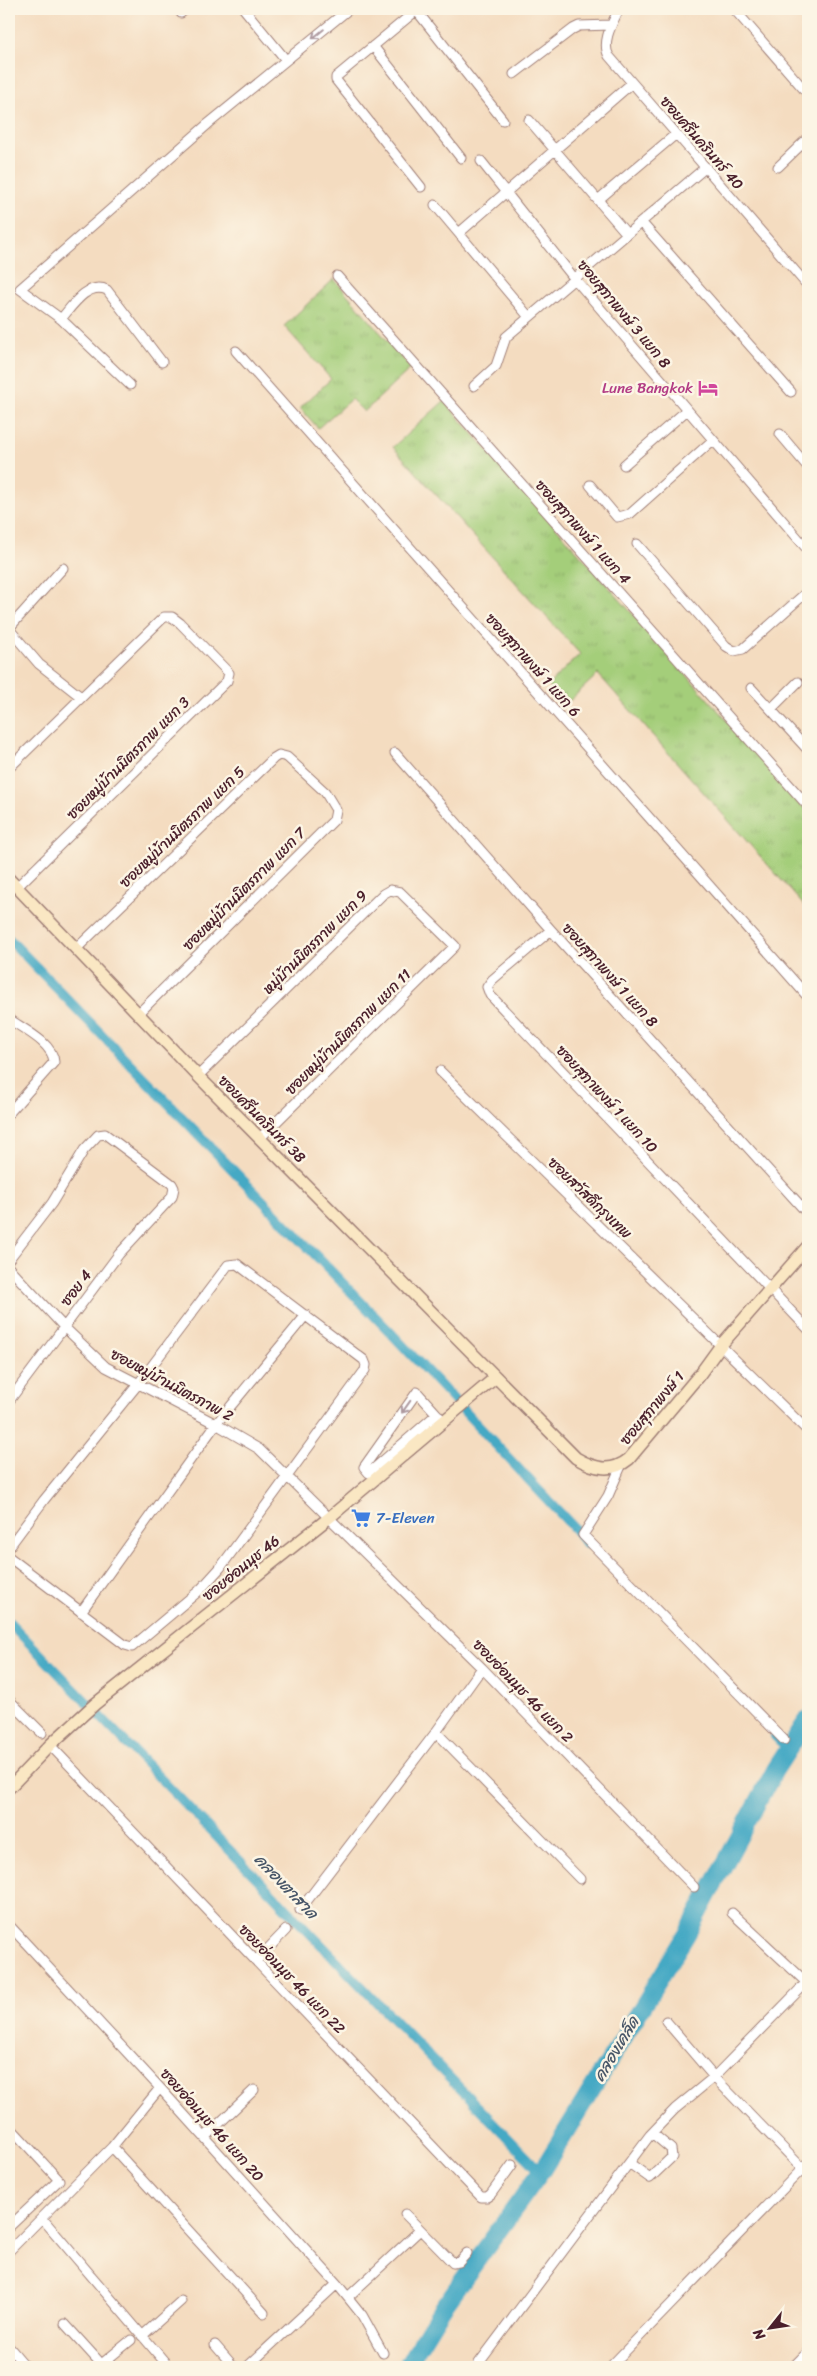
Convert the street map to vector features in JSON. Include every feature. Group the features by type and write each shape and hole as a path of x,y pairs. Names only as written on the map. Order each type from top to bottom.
{"street":[{"path":"244,9 286,60"},
{"path":"130,385 60,319 20,289 208,124 349,9"},
{"name":"ซอยศรีนครินทร์ 40","path":"619,9 612,25 606,50 632,83 808,286"},
{"path":"734,9 808,94"},
{"path":"421,187 336,80 338,73 417,10 504,120"},
{"path":"514,74 573,29 579,26 612,25"},
{"path":"373,46 461,158"},
{"path":"459,234 632,83"},
{"path":"529,120 627,234"},
{"path":"598,200 676,134"},
{"path":"778,166 808,138"},
{"name":"ซอยสุภาพงษ์ 3 แยก 8","path":"481,160 574,278 808,550"},
{"path":"474,386 496,366 506,337 706,167"},
{"path":"435,205 529,317"},
{"path":"641,222 792,392"},
{"name":"ซอยสุภาพงษ์ 1 แยก 4","path":"337,276 808,806"},
{"path":"60,319 91,288 99,287 107,290 162,362"},
{"name":"ซอยสุภาพงษ์ 1 แยก 6","path":"236,352 808,997"},
{"path":"624,465 687,410"},
{"path":"780,434 808,468"},
{"path":"590,485 617,517 630,514 714,440"},
{"path":"636,544 726,646 734,651 743,649 808,592"},
{"path":"9,768 81,697 39,664 9,628 63,568"},
{"name":"ซอยหมู่บ้านมิตรภาพ แยก 3","path":"13,883 226,681 229,673 180,623 172,618 164,617 81,697"},
{"path":"771,709 798,682"},
{"path":"751,688 808,750"},
{"name":"ซอยสุภาพงษ์ 1 แยก 8","path":"395,752 551,930 808,1214"},
{"name":"ซอยหมู่บ้านมิตรภาพ แยก 5","path":"76,949 274,758 279,755 287,756 312,779"},
{"name":"ซอยหมู่บ้านมิตรภาพ แยก 7","path":"138,1014 334,820 336,815 333,803 312,779"},
{"name":"ซอยศรีนครินทร์ 38","path":"13,883 198,1076 496,1376"},
{"name":"หมู่บ้านมิตรภาพ แยก 9","path":"198,1076 376,901 390,890 400,892 454,946"},
{"name":"ซอยสุภาพงษ์ 1 แยก 10","path":"551,930 492,980 487,987 490,995 769,1290"},
{"name":"ซอยหมู่บ้านมิตรภาพ แยก 11","path":"260,1138 454,946"},
{"path":"9,1019 40,1041 50,1051 54,1062 9,1113"},
{"name":"ซอยสวัสดีกรุงเทพ","path":"440,1071 808,1430"},
{"name":"ซอย 4","path":"9,1259 52,1203 84,1150 101,1133 105,1134 172,1184 174,1188 172,1197 119,1254 9,1401"},
{"name":"ซอยสุภาพงษ์ 1","path":"496,1376 576,1458 603,1469 620,1466 642,1444 722,1345 808,1246"},
{"path":"9,1547 44,1500 140,1383 228,1265 237,1264 360,1354 366,1365 287,1478 220,1568 200,1590 136,1644 128,1647 9,1557"},
{"name":"ซอยหมู่บ้านมิตรภาพ 2","path":"9,1268 64,1327 106,1367 140,1383 259,1449 287,1478 330,1517"},
{"path":"769,1290 808,1330"},
{"path":"81,1612 216,1424 306,1315"},
{"name":"ซอยอ่อนนุช 46","path":"9,1788 50,1744 97,1702 330,1517 444,1417 465,1404 496,1376"},
{"path":"417,1392 444,1417 369,1473 364,1467 417,1392"},
{"path":"620,1466 608,1496 583,1535 784,1740"},
{"name":"ซอยอ่อนนุช 46 แยก 2","path":"330,1517 482,1668 694,1887"},
{"path":"300,1910 436,1732 482,1668"},
{"path":"9,1700 42,1733"},
{"path":"436,1732 580,1879"},
{"name":"ซอยอ่อนนุช 46 แยก 22","path":"50,1744 481,2198 491,2194 512,2165"},
{"path":"478,2367 479,2363 628,2162 652,2133 675,2109 714,2077 807,1982 732,1912"},
{"name":"ซอยอ่อนนุช 46 แยก 20","path":"9,1925 205,2137 337,2284 362,2315 383,2352"},
{"path":"256,1961 286,1930"},
{"path":"610,2367 806,2169 714,2077 666,2021"},
{"path":"9,2251 112,2147 160,2088"},
{"path":"205,2137 254,2090"},
{"path":"9,2227 59,2180 10,2131"},
{"path":"628,2162 650,2178 672,2157 671,2149 652,2133"},
{"path":"112,2147 264,2313"},
{"path":"405,2214 453,2263 459,2262 467,2252"},
{"path":"42,2218 169,2367"},
{"path":"348,2297 420,2230"},
{"path":"247,2367 337,2284"},
{"path":"142,2336 181,2301"},
{"path":"65,2324 101,2366 131,2340"},
{"path":"215,2344 234,2367"},
{"path":"9,2347 26,2367"},
{"path":"793,2367 808,2352"}],"green space":[{"path":"334,279 411,368 364,412 351,399 318,428 300,408 331,379 284,326"},
{"path":"444,401 808,812 808,910 598,674 565,705 548,685 580,654 393,447"}],"waterway":[{"path":"9,939 391,1333 576,1530 586,1544"},
{"name":"คลองตาสาด","path":"9,1622 541,2172"},
{"name":"คลองเคล็ด","path":"406,2367 441,2310 541,2172 687,1934 775,1770 808,1719"},
{"path":"775,1736 788,1749"}],"place":[{"name":"Lune Bangkok","path":"708,388"},
{"name":"7-Eleven","path":"361,1518"}]}
